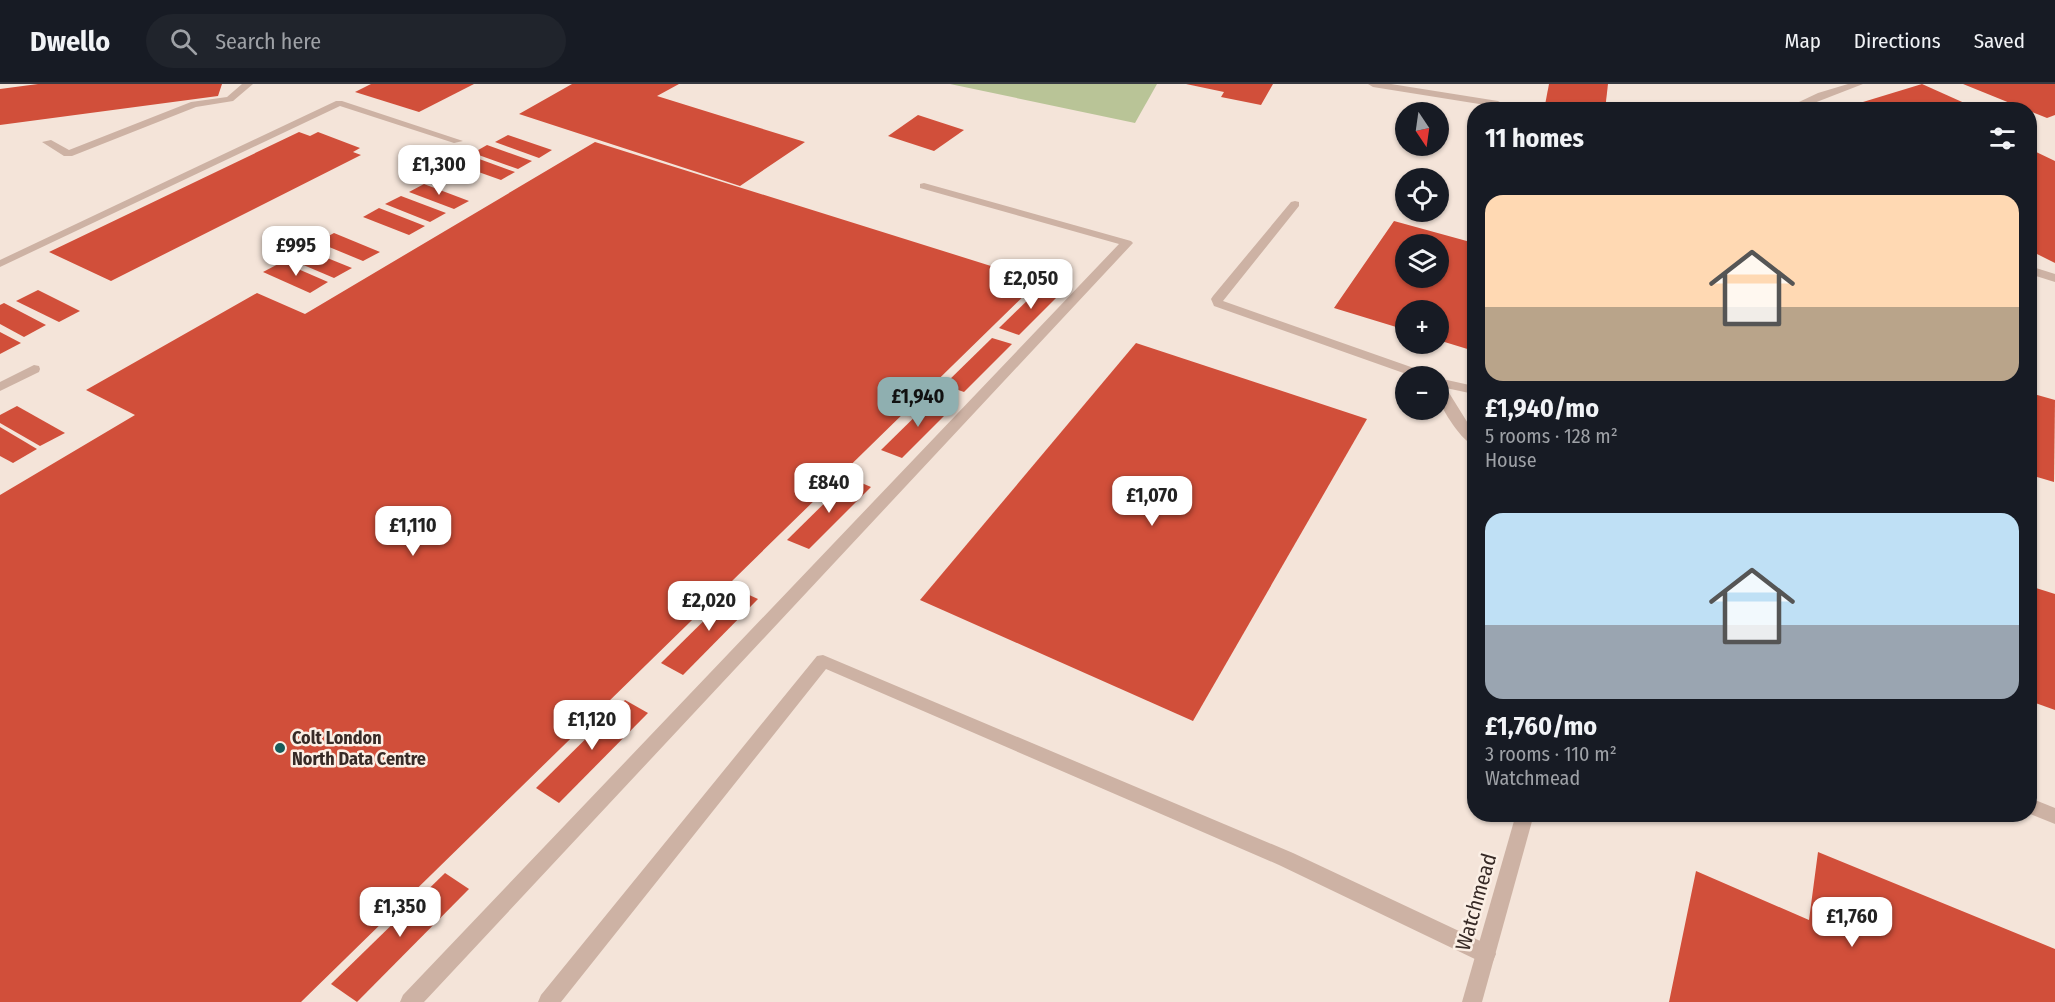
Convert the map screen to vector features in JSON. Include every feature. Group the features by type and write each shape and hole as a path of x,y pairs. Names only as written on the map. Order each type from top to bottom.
{"street":[{"path":"47,142 68,154 194,104 230,99 248,84"},
{"path":"1373,84 1486,102"},
{"path":"1805,102 1857,84"},
{"path":"0,264 339,103 458,141"},
{"path":"410,1002 1127,243 924,186"},
{"path":"1295,204 1217,299 1218,303 1395,366"},
{"path":"2037,272 2055,278"},
{"path":"0,387 34,369"},
{"path":"1449,386 1467,389"},
{"path":"1449,404 1467,433"},
{"path":"548,1002 823,661 1286,859 1486,954"},
{"path":"2037,809 2055,816"},
{"name":"Watchmead","path":"1472,1002 1524,822"}],"green space":[{"path":"950,84 1157,84 1135,123"}],"building":[{"path":"38,84 222,84 218,96 0,125 0,89"},
{"path":"371,84 474,84 419,112 355,92"},
{"path":"572,84 679,84 657,96 805,142 740,186 519,114"},
{"path":"1186,84 1273,84 1261,105 1221,97 1224,92"},
{"path":"1549,84 1608,84 1606,102 1546,102"},
{"path":"1922,84 1962,102 1863,102"},
{"path":"1963,84 2055,84 2055,115 2047,118 2037,114 2037,102 2007,102"},
{"path":"918,115 964,130 934,151 888,136"},
{"path":"299,132 310,136 318,132 360,148 353,152 361,155 111,281 49,252"},
{"path":"508,135 552,150 539,158 495,142"},
{"name":"Colt London North Data Centre","path":"595,142 1039,281 301,1002 0,1002 0,495 135,415 86,390 257,293 305,314"},
{"path":"487,145 532,161 518,169 473,153"},
{"path":"2037,152 2055,161 2055,263 2037,254"},
{"path":"471,156 515,172 501,180 456,164"},
{"path":"424,184 469,201 454,209 409,192"},
{"path":"401,196 446,213 430,222 385,204"},
{"path":"379,208 425,226 409,235 363,217"},
{"path":"1394,221 1441,234 1395,234 1395,288 1449,288 1449,236 1467,241 1467,349 1449,343 1449,300 1395,300 1395,327 1334,308"},
{"path":"334,233 380,252 363,261 317,242"},
{"path":"305,249 352,268 334,278 287,258"},
{"path":"282,262 328,282 310,293 263,272"},
{"path":"1043,285 1062,292 1019,335 999,328"},
{"path":"38,290 80,311 59,322 16,301"},
{"path":"4,303 46,325 24,337 0,324 0,305"},
{"path":"0,332 21,343 0,354"},
{"path":"992,338 1012,344 964,392 944,385"},
{"path":"1136,343 1367,419 1193,721 920,600"},
{"path":"2037,395 2055,400 2054,482 2037,477"},
{"path":"935,397 955,405 902,458 881,450"},
{"path":"17,406 65,433 40,446 0,423 0,415"},
{"path":"0,427 37,449 13,463 0,456"},
{"path":"850,478 871,487 809,549 787,540"},
{"path":"2037,588 2055,594 2055,710 2037,704"},
{"path":"736,589 758,599 683,675 661,663"},
{"path":"625,700 648,713 559,803 536,788"},
{"path":"1818,852 2055,949 2055,1002 1669,1002 1696,871 1809,920"},
{"path":"445,873 469,889 357,1002 331,984"}],"place":[{"name":"Colt London North Data Centre","path":"280,748"}]}
